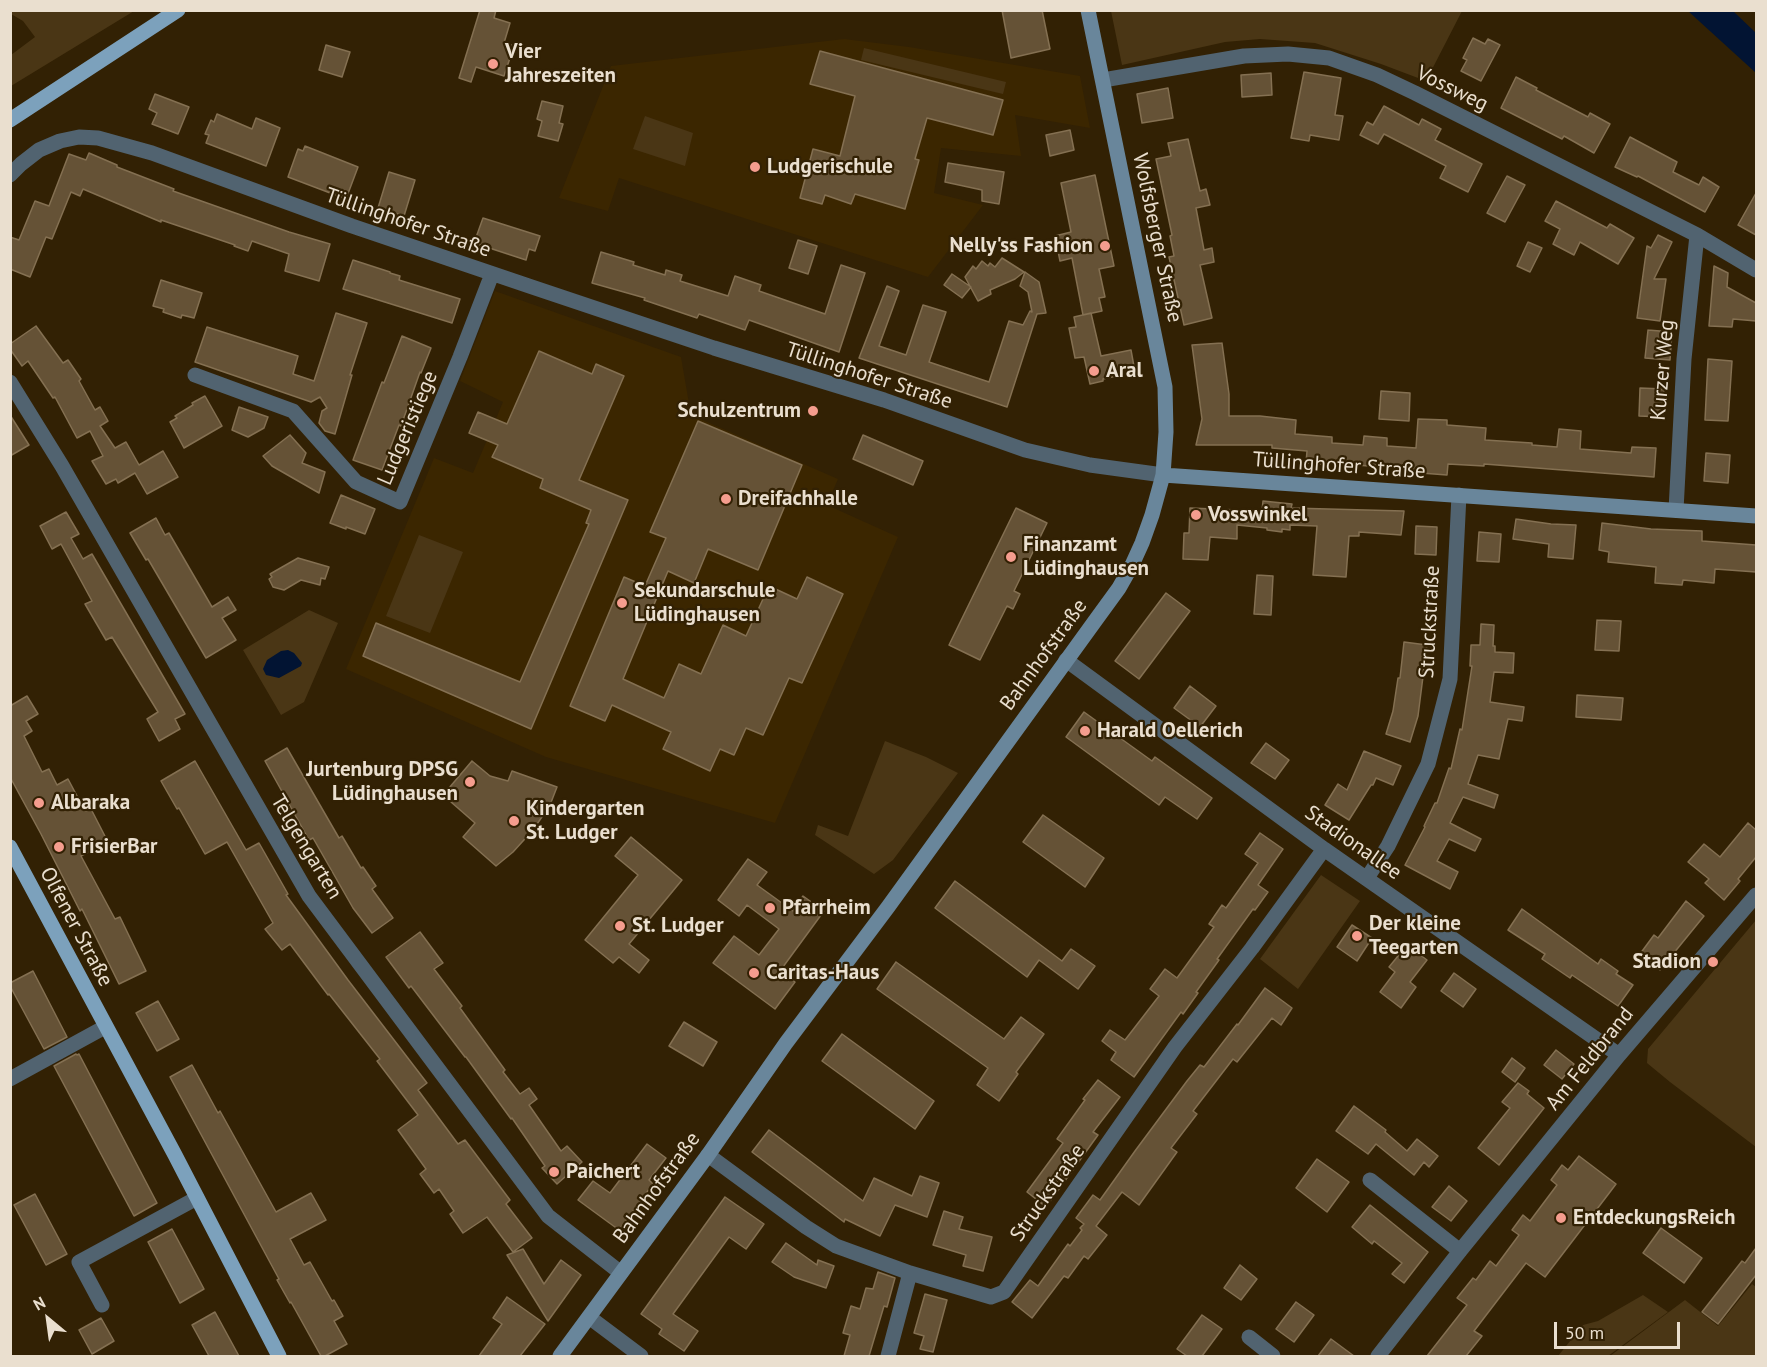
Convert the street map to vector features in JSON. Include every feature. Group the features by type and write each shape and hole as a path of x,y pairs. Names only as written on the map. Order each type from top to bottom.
{"main road":[{"path":"10,120 178,10"},
{"name":"Wolfsberger Straße","path":"1088,10 1165,387 1166,432 1163,475"},
{"name":"Tüllinghofer Straße","path":"1163,475 1756,516"},
{"name":"Bahnhofstraße","path":"560,1356 1119,588 1132,564 1152,515 1163,475"},
{"name":"Olfener Straße","path":"10,847 279,1356"}],"street":[{"name":"Vossweg","path":"1103,80 1244,56 1288,54 1329,58 1377,75 1415,93 1698,235 1756,270"},
{"name":"Tüllinghofer Straße","path":"10,175 39,150 60,141 79,137 98,138 152,153 492,274 714,348 884,400 1025,450 1090,465 1163,475"},
{"name":"Kurzer Weg","path":"1676,510 1684,359 1698,235"},
{"name":"Ludgeristiege","path":"195,375 294,411 356,482 400,502 492,274"},
{"name":"Telgengarten","path":"10,382 15,399 68,477 309,896 548,1215 621,1273"},
{"name":"Struckstraße","path":"1367,878 1388,846 1428,764 1450,679 1459,495"},
{"name":"Stadionallee","path":"1066,660 1324,849 1619,1055"},
{"name":"Struckstraße","path":"708,1155 806,1227 836,1246 910,1273 991,1297 1004,1292 1175,1047 1252,948 1324,849"},
{"name":"Am Feldbrand","path":"1378,1356 1619,1055 1756,895"},
{"path":"10,1079 105,1027"},
{"path":"1370,1180 1460,1251"},
{"path":"102,1305 79,1262 197,1198"},
{"path":"888,1356 910,1273"},
{"path":"589,1317 641,1356"},
{"path":"1249,1337 1273,1356"}],"shaded area":[{"path":"11,10 134,11 11,86 11,55 35,37 23,21 11,14"},
{"path":"1111,10 1462,11 1426,81 1315,43 1260,39 1225,42 1122,65"},
{"name":"Ludgerischule","path":"844,39 909,47 1080,76 1090,128 1015,115 1021,156 941,148 934,193 983,205 928,277 619,178 608,211 559,198 611,66"},
{"path":"864,48 1006,82 1003,94 861,60"},
{"path":"645,116 693,133 685,166 633,149"},
{"name":"Sekundarschule Lüdinghausen","path":"495,291 681,357 691,415 838,479 827,505 898,537 775,823 546,757 346,669 434,458 473,473 503,402 460,381"},
{"path":"419,535 463,552 430,633 386,616"},
{"path":"309,610 338,623 304,702 281,715 243,650"},
{"path":"885,741 926,757 958,773 893,860 874,874 815,835 818,825 848,836"},
{"path":"1321,875 1360,901 1298,989 1260,959"},
{"path":"1756,920 1756,1147 1647,1063 1648,1049"},
{"path":"1752,1284 1756,1287 1756,1356 1610,1356 1685,1300 1718,1326"},
{"path":"1643,1295 1668,1312 1608,1356 1558,1356 1583,1325 1598,1321"}],"water":[{"path":"1688,11 1733,11 1756,33 1756,73"},
{"path":"288,650 294,653 302,663 301,666 279,678 266,675 263,669 267,660 281,651"}],"building":[{"path":"480,10 496,10 494,18 510,23 504,43 514,46 504,76 476,67 471,82 459,78"},
{"path":"1002,10 1042,10 1050,49 1011,58"},
{"path":"1473,38 1485,44 1488,39 1500,45 1481,81 1461,71 1467,60 1463,58"},
{"path":"326,45 350,52 342,77 319,70"},
{"path":"820,51 1003,100 993,135 927,118 915,159 919,160 905,209 855,194 851,204 825,195 822,204 800,198 813,149 840,156 855,96 810,84"},
{"path":"1304,72 1341,78 1335,115 1343,116 1339,140 1310,135 1309,141 1291,138"},
{"path":"1271,73 1272,95 1242,97 1241,75"},
{"path":"1516,77 1588,117 1590,113 1610,124 1594,153 1564,136 1562,139 1501,108"},
{"path":"1168,88 1173,118 1142,123 1137,94"},
{"path":"155,94 189,107 178,134 152,124 157,113 149,109"},
{"path":"542,101 563,106 559,123 563,124 558,141 538,136 542,121 537,119"},
{"path":"1384,106 1419,125 1422,119 1441,129 1435,140 1482,164 1468,192 1440,178 1446,166 1384,134 1378,144 1360,135 1367,122 1373,125"},
{"path":"217,114 252,129 256,118 280,128 266,166 206,143 209,135 205,134 211,120 214,122"},
{"path":"1070,130 1074,150 1050,156 1046,135"},
{"path":"1630,137 1677,162 1673,172 1699,185 1703,177 1719,187 1705,212 1638,176 1615,167"},
{"path":"1188,139 1200,191 1206,189 1210,205 1196,208 1204,250 1212,248 1214,262 1200,265 1212,318 1184,325 1169,257 1174,256 1170,236 1172,235 1156,159 1171,156 1168,143"},
{"path":"305,146 358,167 346,199 288,177 298,149 303,151"},
{"path":"89,153 117,167 174,189 173,191 330,244 319,281 285,271 289,254 252,241 248,251 161,220 161,222 83,189 80,196 71,192 52,239 46,237 30,277 10,269 10,237 19,240 35,201 49,206 69,154 86,160"},
{"path":"948,163 1004,172 999,204 982,201 982,190 945,182"},
{"path":"389,172 415,180 404,216 378,208"},
{"path":"1095,175 1114,266 1099,269 1105,297 1099,298 1102,311 1083,315 1072,258 1060,261 1055,236 1071,232 1061,183"},
{"path":"1507,176 1525,185 1505,222 1487,213"},
{"path":"1756,193 1756,235 1738,225"},
{"path":"1556,201 1607,228 1610,224 1634,238 1618,264 1580,242 1574,255 1553,244 1560,229 1545,221"},
{"path":"483,218 540,236 535,251 529,249 526,260 474,243"},
{"path":"1658,235 1672,242 1654,279 1666,279 1660,321 1637,318 1647,246 1651,248"},
{"path":"798,240 817,246 808,274 789,268"},
{"path":"1528,242 1542,248 1530,272 1517,266"},
{"path":"601,252 665,275 666,270 682,275 680,281 728,296 735,276 761,285 759,291 825,314 841,265 865,273 839,352 749,320 745,330 699,314 697,318 644,300 645,298 592,283"},
{"path":"1002,258 1024,272 1015,279 990,290 991,294 978,301 965,277 973,266 976,269 982,261 988,266 990,263 995,267"},
{"path":"353,260 400,276 399,280 460,299 452,323 343,289"},
{"path":"1714,266 1728,273 1727,287 1756,303 1756,321 1733,319 1732,327 1709,326"},
{"path":"1025,272 1039,282 1046,313 1037,314 1007,407 859,358 887,286 899,291 879,346 906,355 923,305 946,312 929,362 989,382 1009,321 1023,325 1030,311 1032,312 1028,292 1020,286"},
{"path":"952,274 971,287 962,298 944,285"},
{"path":"161,280 202,293 194,318 182,315 181,318 153,306"},
{"path":"336,313 367,323 350,375 352,375 335,434 325,431 319,423 322,411 327,408 320,397 311,402 195,362 207,327 298,356 293,374 314,381"},
{"path":"1091,313 1101,356 1131,350 1135,372 1090,384 1084,357 1075,358 1069,328 1076,327 1074,317"},
{"path":"36,326 63,363 68,360 81,379 79,381 95,410 100,407 108,421 100,426 115,448 126,442 139,465 163,451 178,477 147,494 135,473 118,483 116,479 106,484 92,461 103,456 90,431 77,438 55,397 53,398 28,361 22,366 10,349 10,344"},
{"path":"1648,330 1672,332 1670,360 1645,358"},
{"path":"402,336 431,348 382,470 353,460"},
{"path":"1222,343 1229,394 1229,416 1260,416 1296,420 1295,434 1332,437 1332,443 1363,445 1364,436 1387,438 1387,446 1416,448 1418,419 1447,420 1447,425 1486,428 1485,440 1557,447 1559,429 1581,431 1580,449 1631,453 1632,447 1656,448 1654,477 1484,464 1484,466 1448,464 1447,475 1421,473 1421,470 1306,463 1307,451 1272,448 1272,445 1196,445 1202,419 1192,345"},
{"path":"539,351 592,374 596,364 624,376 579,480 628,500 531,729 363,656 376,623 520,682 589,524 586,523 591,510 540,488 543,479 492,457 498,445 469,433 478,412 507,424"},
{"path":"1708,359 1732,361 1728,421 1705,420"},
{"path":"1640,388 1664,389 1663,417 1639,416"},
{"path":"1381,391 1410,393 1409,421 1379,419"},
{"path":"205,396 222,426 184,448 170,422 177,418 175,416 193,405 192,403"},
{"path":"239,407 268,417 264,428 248,437 232,430"},
{"path":"10,415 29,445 10,456"},
{"path":"698,421 802,465 758,570 708,549 694,583 668,571 623,679 664,698 679,664 701,674 723,625 746,636 769,586 797,599 807,577 843,594 802,683 789,678 763,735 746,728 734,755 720,749 710,771 663,749 671,732 612,705 605,721 570,706 624,577 645,586 666,538 650,532"},
{"path":"290,435 306,453 302,463 325,472 319,493 272,466 263,456"},
{"path":"863,435 923,461 913,485 853,459"},
{"path":"1706,453 1730,455 1728,483 1704,481"},
{"path":"341,495 375,509 365,534 330,523"},
{"path":"1263,501 1292,504 1291,508 1404,511 1401,535 1359,532 1359,536 1349,536 1346,577 1313,575 1317,526 1290,525 1290,530 1282,529 1282,532 1237,525 1237,539 1210,537 1208,560 1183,559 1184,533 1189,533 1190,508 1262,511"},
{"name":"Finanzamt Lüdinghausen","path":"1016,508 1047,523 1014,591 1020,594 1013,609 1007,606 980,660 949,645"},
{"path":"66,512 79,534 71,538 83,559 92,554 185,714 175,719 180,729 159,741 147,719 158,712 112,637 106,640 85,604 92,601 61,544 52,549 40,526"},
{"path":"156,518 165,535 169,533 212,607 228,597 236,610 222,618 236,640 206,658 148,559 146,560 130,533"},
{"path":"1516,519 1576,525 1573,559 1548,557 1549,544 1513,539"},
{"path":"1602,523 1651,529 1702,531 1702,541 1756,545 1756,572 1715,569 1714,583 1683,580 1682,585 1655,583 1656,567 1608,562 1609,552 1599,550"},
{"path":"1416,526 1437,527 1436,555 1415,554"},
{"path":"1479,532 1501,534 1499,562 1477,561"},
{"path":"298,558 329,567 325,579 321,578 320,585 301,580 284,590 273,587 269,579 272,577 270,574"},
{"path":"1257,575 1273,576 1271,615 1254,614"},
{"path":"1166,593 1190,611 1139,679 1115,661"},
{"path":"1597,620 1621,621 1619,651 1595,650"},
{"path":"1481,624 1494,625 1495,652 1514,653 1513,673 1494,672 1490,702 1524,707 1522,721 1508,719 1499,759 1478,755 1468,784 1498,795 1494,808 1463,797 1450,823 1481,839 1475,851 1449,839 1437,861 1458,872 1450,889 1405,865 1437,803 1449,768 1451,769 1460,729 1462,730 1472,666 1470,666 1471,645 1480,645"},
{"path":"1404,642 1427,645 1418,716 1410,742 1386,734 1393,711 1398,678 1400,678"},
{"path":"1190,686 1216,706 1200,727 1174,708"},
{"path":"1577,695 1623,698 1621,720 1576,717"},
{"path":"27,696 38,714 26,721 32,731 24,736 42,772 49,769 57,785 68,779 85,811 91,809 108,842 81,856 115,919 120,917 146,971 119,984 82,909 80,911 10,777 10,706"},
{"path":"1084,712 1152,761 1155,757 1212,798 1197,819 1165,797 1159,805 1066,737"},
{"path":"1266,743 1289,760 1275,779 1251,763"},
{"path":"287,748 339,838 342,836 361,868 363,867 376,886 372,889 393,918 372,933 353,908 313,838 309,840 265,761"},
{"path":"1364,751 1401,766 1393,785 1376,778 1349,820 1325,805 1338,784 1347,790"},
{"path":"195,761 246,850 259,843 288,894 286,895 427,1083 418,1090 458,1144 465,1140 510,1200 506,1204 532,1238 513,1252 487,1217 463,1233 450,1214 454,1211 439,1189 434,1193 420,1174 426,1169 398,1130 418,1115 377,1061 380,1059 290,944 282,950 265,929 273,923 227,842 205,854 161,781"},
{"name":"Kindergarten St. Ludger","path":"472,761 490,776 508,781 512,771 557,787 550,805 533,830 513,852 496,866 463,837 475,823 443,795"},
{"path":"1043,815 1104,858 1085,887 1023,842"},
{"path":"1748,823 1756,830 1756,857 1724,900 1705,883 1709,879 1688,862 1704,844 1720,857"},
{"path":"1260,833 1283,849 1258,885 1268,892 1217,959 1219,960 1183,1014 1181,1012 1134,1077 1111,1060 1116,1052 1102,1041 1110,1030 1125,1040 1159,996 1150,989 1165,969 1177,978 1214,927 1209,924 1222,905 1226,908 1258,863 1245,854"},
{"path":"631,837 682,880 629,944 649,960 639,973 619,957 613,963 585,940 638,875 615,856"},
{"path":"748,859 767,872 757,885 793,911 803,896 824,911 780,971 795,982 775,1009 713,963 734,936 759,955 779,929 747,905 739,916 718,900"},
{"path":"955,881 1062,961 1071,949 1095,966 1078,989 1039,960 1027,977 935,908"},
{"path":"1686,901 1704,916 1660,970 1640,954 1654,935 1658,938"},
{"path":"1522,909 1598,964 1601,959 1618,971 1616,974 1633,985 1618,1006 1572,975 1570,978 1542,959 1545,954 1508,930"},
{"path":"1352,925 1372,938 1357,961 1337,947"},
{"path":"420,932 443,963 434,969 505,1070 503,1072 520,1094 529,1088 537,1099 529,1105 561,1151 567,1146 582,1162 557,1184 542,1168 545,1166 512,1118 411,986 409,988 386,957"},
{"path":"1407,945 1427,960 1410,982 1416,987 1401,1008 1380,992 1395,972 1389,967"},
{"path":"896,962 1004,1039 1021,1017 1044,1034 1016,1072 1018,1074 999,1101 977,1085 988,1068 877,989"},
{"path":"33,971 67,1037 44,1049 10,986 10,983"},
{"path":"1454,973 1476,989 1463,1007 1441,991"},
{"path":"1265,988 1292,1008 1281,1025 1272,1018 1237,1062 1233,1059 1193,1111 1197,1114 1171,1148 1177,1152 1139,1205 1122,1192 1096,1226 1107,1235 1088,1259 1084,1256 1068,1278 1064,1276 1032,1318 1012,1302 1030,1280 1038,1286 1068,1244 1070,1246 1082,1230 1080,1228 1084,1224 1076,1218 1093,1195 1100,1200 1187,1081 1200,1065 1204,1067"},
{"path":"158,1001 179,1039 157,1051 136,1013"},
{"path":"684,1022 717,1042 703,1066 669,1046"},
{"path":"842,1034 934,1101 915,1129 822,1061"},
{"path":"1556,1050 1574,1064 1562,1079 1544,1065"},
{"path":"79,1054 157,1203 134,1216 54,1066"},
{"path":"1512,1058 1525,1068 1515,1082 1502,1072"},
{"path":"192,1065 276,1212 311,1193 326,1220 290,1239 304,1265 310,1262 343,1316 334,1321 347,1344 325,1356 321,1356 277,1280 279,1279 170,1077"},
{"path":"1098,1080 1120,1097 1093,1132 1098,1135 1046,1207 1027,1192 1063,1143 1057,1139"},
{"path":"1518,1083 1529,1091 1527,1094 1544,1108 1499,1165 1478,1148 1510,1108 1502,1102"},
{"path":"1354,1106 1386,1130 1385,1132 1407,1151 1417,1139 1438,1156 1429,1167 1424,1162 1414,1175 1376,1144 1368,1154 1336,1131"},
{"path":"769,1130 863,1201 874,1178 912,1196 920,1176 939,1183 927,1217 895,1205 880,1236 845,1219 844,1222 752,1152"},
{"path":"647,1144 666,1158 649,1180 653,1184 619,1230 578,1200 593,1181 610,1193"},
{"name":"EntdeckungsReich","path":"1579,1156 1616,1184 1610,1192 1545,1277 1526,1263 1474,1331 1482,1336 1466,1356 1427,1356 1467,1305 1457,1298 1473,1278 1476,1280 1490,1261 1496,1266 1519,1235 1512,1230 1523,1215 1530,1221 1557,1185 1551,1180 1562,1165 1568,1170"},
{"path":"1317,1159 1349,1182 1327,1212 1296,1188"},
{"path":"1449,1186 1467,1201 1451,1221 1432,1207"},
{"path":"35,1194 67,1254 46,1265 14,1205"},
{"path":"725,1197 764,1224 746,1249 729,1237 673,1314 698,1331 684,1351 659,1334 662,1329 641,1314"},
{"path":"1370,1205 1428,1252 1404,1283 1392,1274 1402,1263 1374,1241 1372,1244 1352,1227"},
{"path":"944,1211 963,1217 959,1229 992,1237 983,1271 963,1266 966,1255 933,1245"},
{"path":"1661,1228 1702,1258 1684,1283 1643,1253"},
{"path":"172,1229 204,1289 180,1303 148,1242"},
{"path":"786,1243 817,1265 818,1260 834,1266 826,1288 794,1277 772,1262"},
{"path":"1756,1248 1756,1275 1718,1324 1702,1312 1742,1261 1745,1263"},
{"path":"523,1249 544,1284 561,1260 581,1275 548,1321 507,1255"},
{"path":"1240,1265 1257,1279 1241,1300 1224,1288"},
{"path":"878,1272 895,1278 869,1356 844,1356 850,1335 843,1333 851,1306 860,1309 866,1288 873,1289"},
{"path":"925,1294 947,1300 933,1352 920,1349 924,1336 914,1333"},
{"path":"507,1297 545,1324 520,1356 479,1356 502,1324 493,1318"},
{"path":"1296,1302 1314,1315 1294,1342 1276,1329"},
{"path":"215,1312 239,1356 209,1356 192,1325"},
{"path":"1202,1315 1222,1329 1202,1356 1187,1356 1177,1349"},
{"path":"101,1318 114,1341 92,1354 79,1330"},
{"path":"1331,1339 1354,1356 1318,1356"}],"place":[{"name":"Vier Jahreszeiten","path":"493,64"},
{"name":"Ludgerischule","path":"755,167"},
{"name":"Nelly'ss Fashion","path":"1105,246"},
{"name":"Aral","path":"1094,371"},
{"name":"Schulzentrum","path":"813,411"},
{"name":"Dreifachhalle","path":"726,499"},
{"name":"Vosswinkel","path":"1196,515"},
{"name":"Finanzamt Lüdinghausen","path":"1011,557"},
{"name":"Sekundarschule Lüdinghausen","path":"622,603"},
{"name":"Harald Oellerich","path":"1085,731"},
{"name":"Jurtenburg DPSG Lüdinghausen","path":"470,782"},
{"name":"Albaraka","path":"39,803"},
{"name":"Kindergarten St. Ludger","path":"514,821"},
{"name":"FrisierBar","path":"59,847"},
{"name":"Pfarrheim","path":"770,908"},
{"name":"St. Ludger","path":"620,926"},
{"name":"Der kleine Teegarten","path":"1357,936"},
{"name":"Stadion","path":"1713,962"},
{"name":"Caritas-Haus","path":"754,973"},
{"name":"Paichert","path":"554,1172"},
{"name":"EntdeckungsReich","path":"1561,1218"}]}
